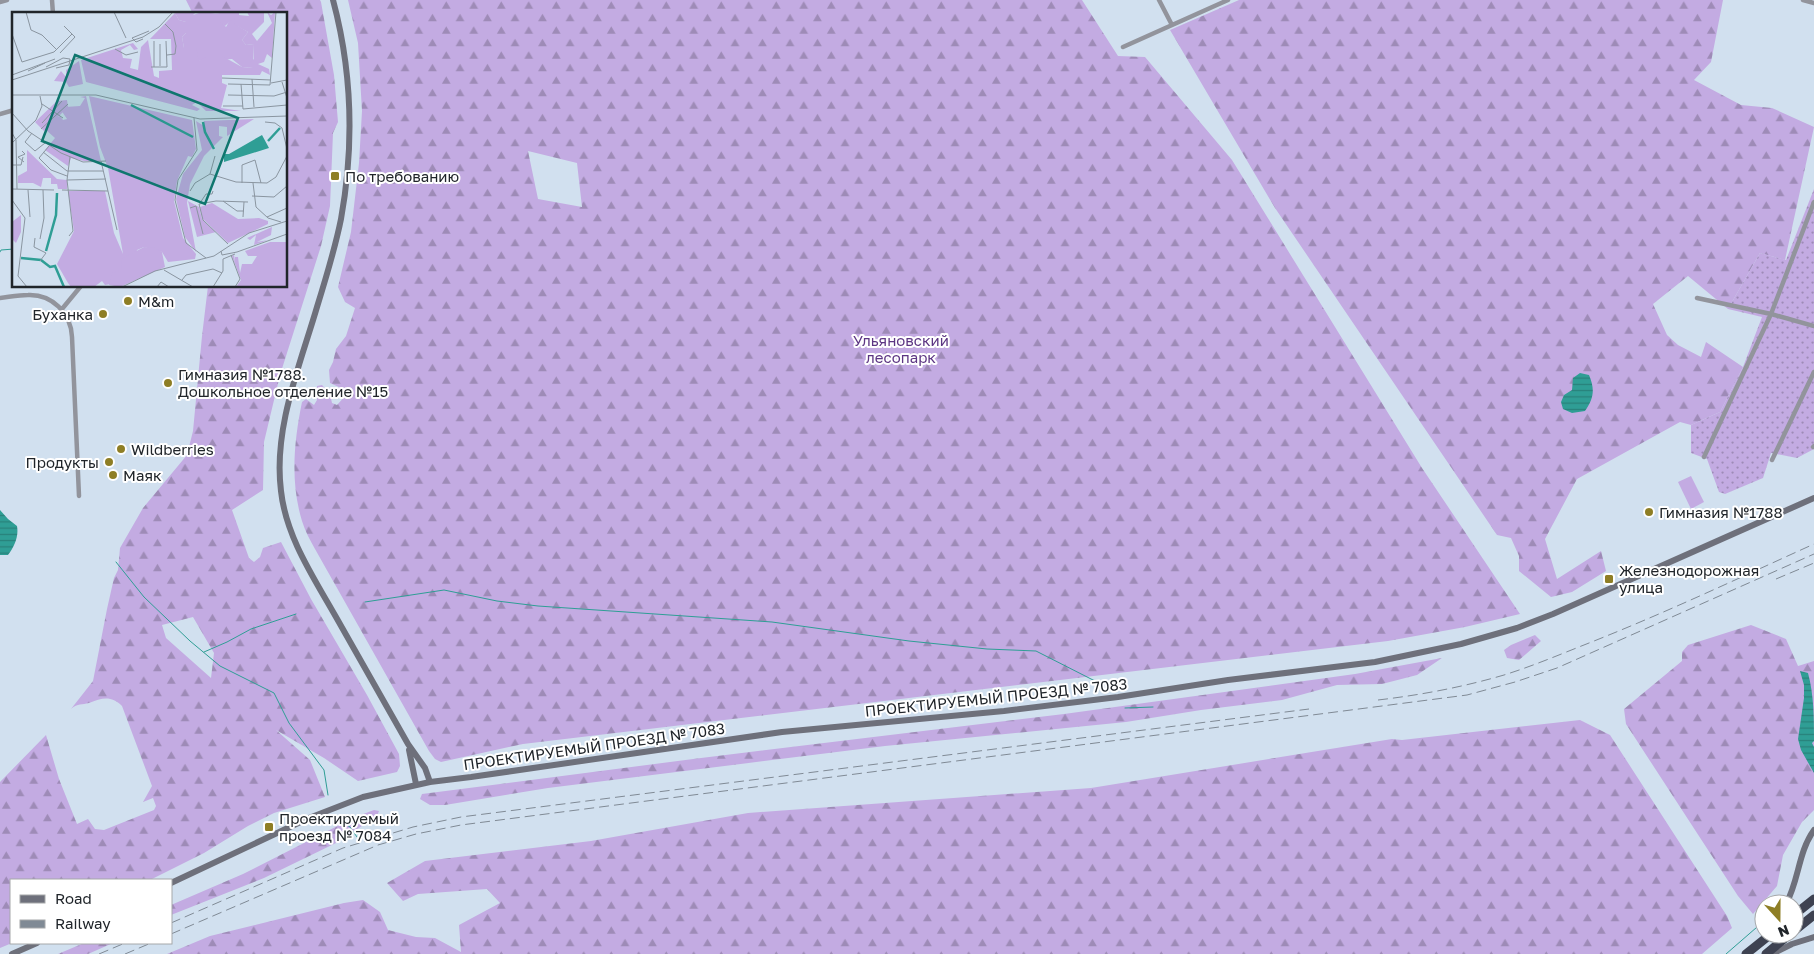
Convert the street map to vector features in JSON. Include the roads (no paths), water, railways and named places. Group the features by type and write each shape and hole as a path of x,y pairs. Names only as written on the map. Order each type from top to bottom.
{"highway":[{"path":"1804,907 1814,899"},
{"path":"1804,923 1814,915"},
{"path":"1746,954 1758,944"},
{"path":"1766,954 1778,944"}],"main road":[{"path":"333,0 344,50 348,88 349,126 346,182 341,219 333,253 285,419 280,450 281,493 289,524 298,547 408,744 425,768 430,782"},
{"name":"ПРОЕКТИРУЕМЫЙ ПРОЕЗД № 7083","path":"172,882 337,806 363,797 416,784 782,732 1004,711 1118,697 1228,680 1344,666 1461,644 1517,628 1553,614 1814,498"},
{"path":"408,744 414,765 416,784"},
{"path":"1791,894 1804,850 1814,830"},
{"path":"1772,954 1792,944 1814,937"},
{"path":"12,954 36,944"},
{"path":"1746,954 1755,944"}],"street":[{"path":"0,2 7,0"},
{"path":"1159,0 1172,25"},
{"path":"1123,47 1228,0"},
{"path":"1803,0 1814,3"},
{"path":"1704,457 1771,314 1814,202"},
{"path":"62,310 79,288"},
{"path":"0,298 28,295 38,296 49,300 62,310 69,321 72,333 78,496"},
{"path":"1697,298 1771,314 1814,326"},
{"path":"1772,460 1814,372"}],"waterway":[{"path":"0,252 1,250 12,249"},
{"path":"116,562 144,597 190,641 220,666 274,693 289,723 324,770 328,795"},
{"path":"365,602 444,590 497,601 538,606 772,622 909,641 987,649 1036,651 1095,681"},
{"path":"204,652 251,629 296,614"},
{"path":"1125,708 1153,707"},
{"path":"339,820 350,827 357,837"},
{"path":"1726,954 1754,930"}],"railway":[{"path":"1378,700 1457,687 1526,668 1646,620 1814,544"},
{"path":"172,934 378,845 416,834 461,825 1467,695 1557,668 1814,554"},
{"path":"1776,579 1814,563"},
{"path":"172,923 343,848 413,827 461,817 1309,709"},
{"path":"99,954 123,944"},
{"path":"125,954 149,944"}],"place":[{"name":"По требованию","path":"335,176"},
{"name":"M&m","path":"128,301"},
{"name":"Буханка","path":"103,314"},
{"name":"Гимназия №1788. Дошкольное отделение №15","path":"168,383"},
{"name":"Wildberries","path":"121,449"},
{"name":"Продукты","path":"109,462"},
{"name":"Маяк","path":"113,475"},
{"name":"Гимназия №1788","path":"1649,512"},
{"name":"Железнодорожная улица","path":"1609,579"},
{"name":"Проектируемый проезд № 7084","path":"269,827"}],"park label":[{"name":"Ульяновский лесопарк","path":"901,348"}]}
